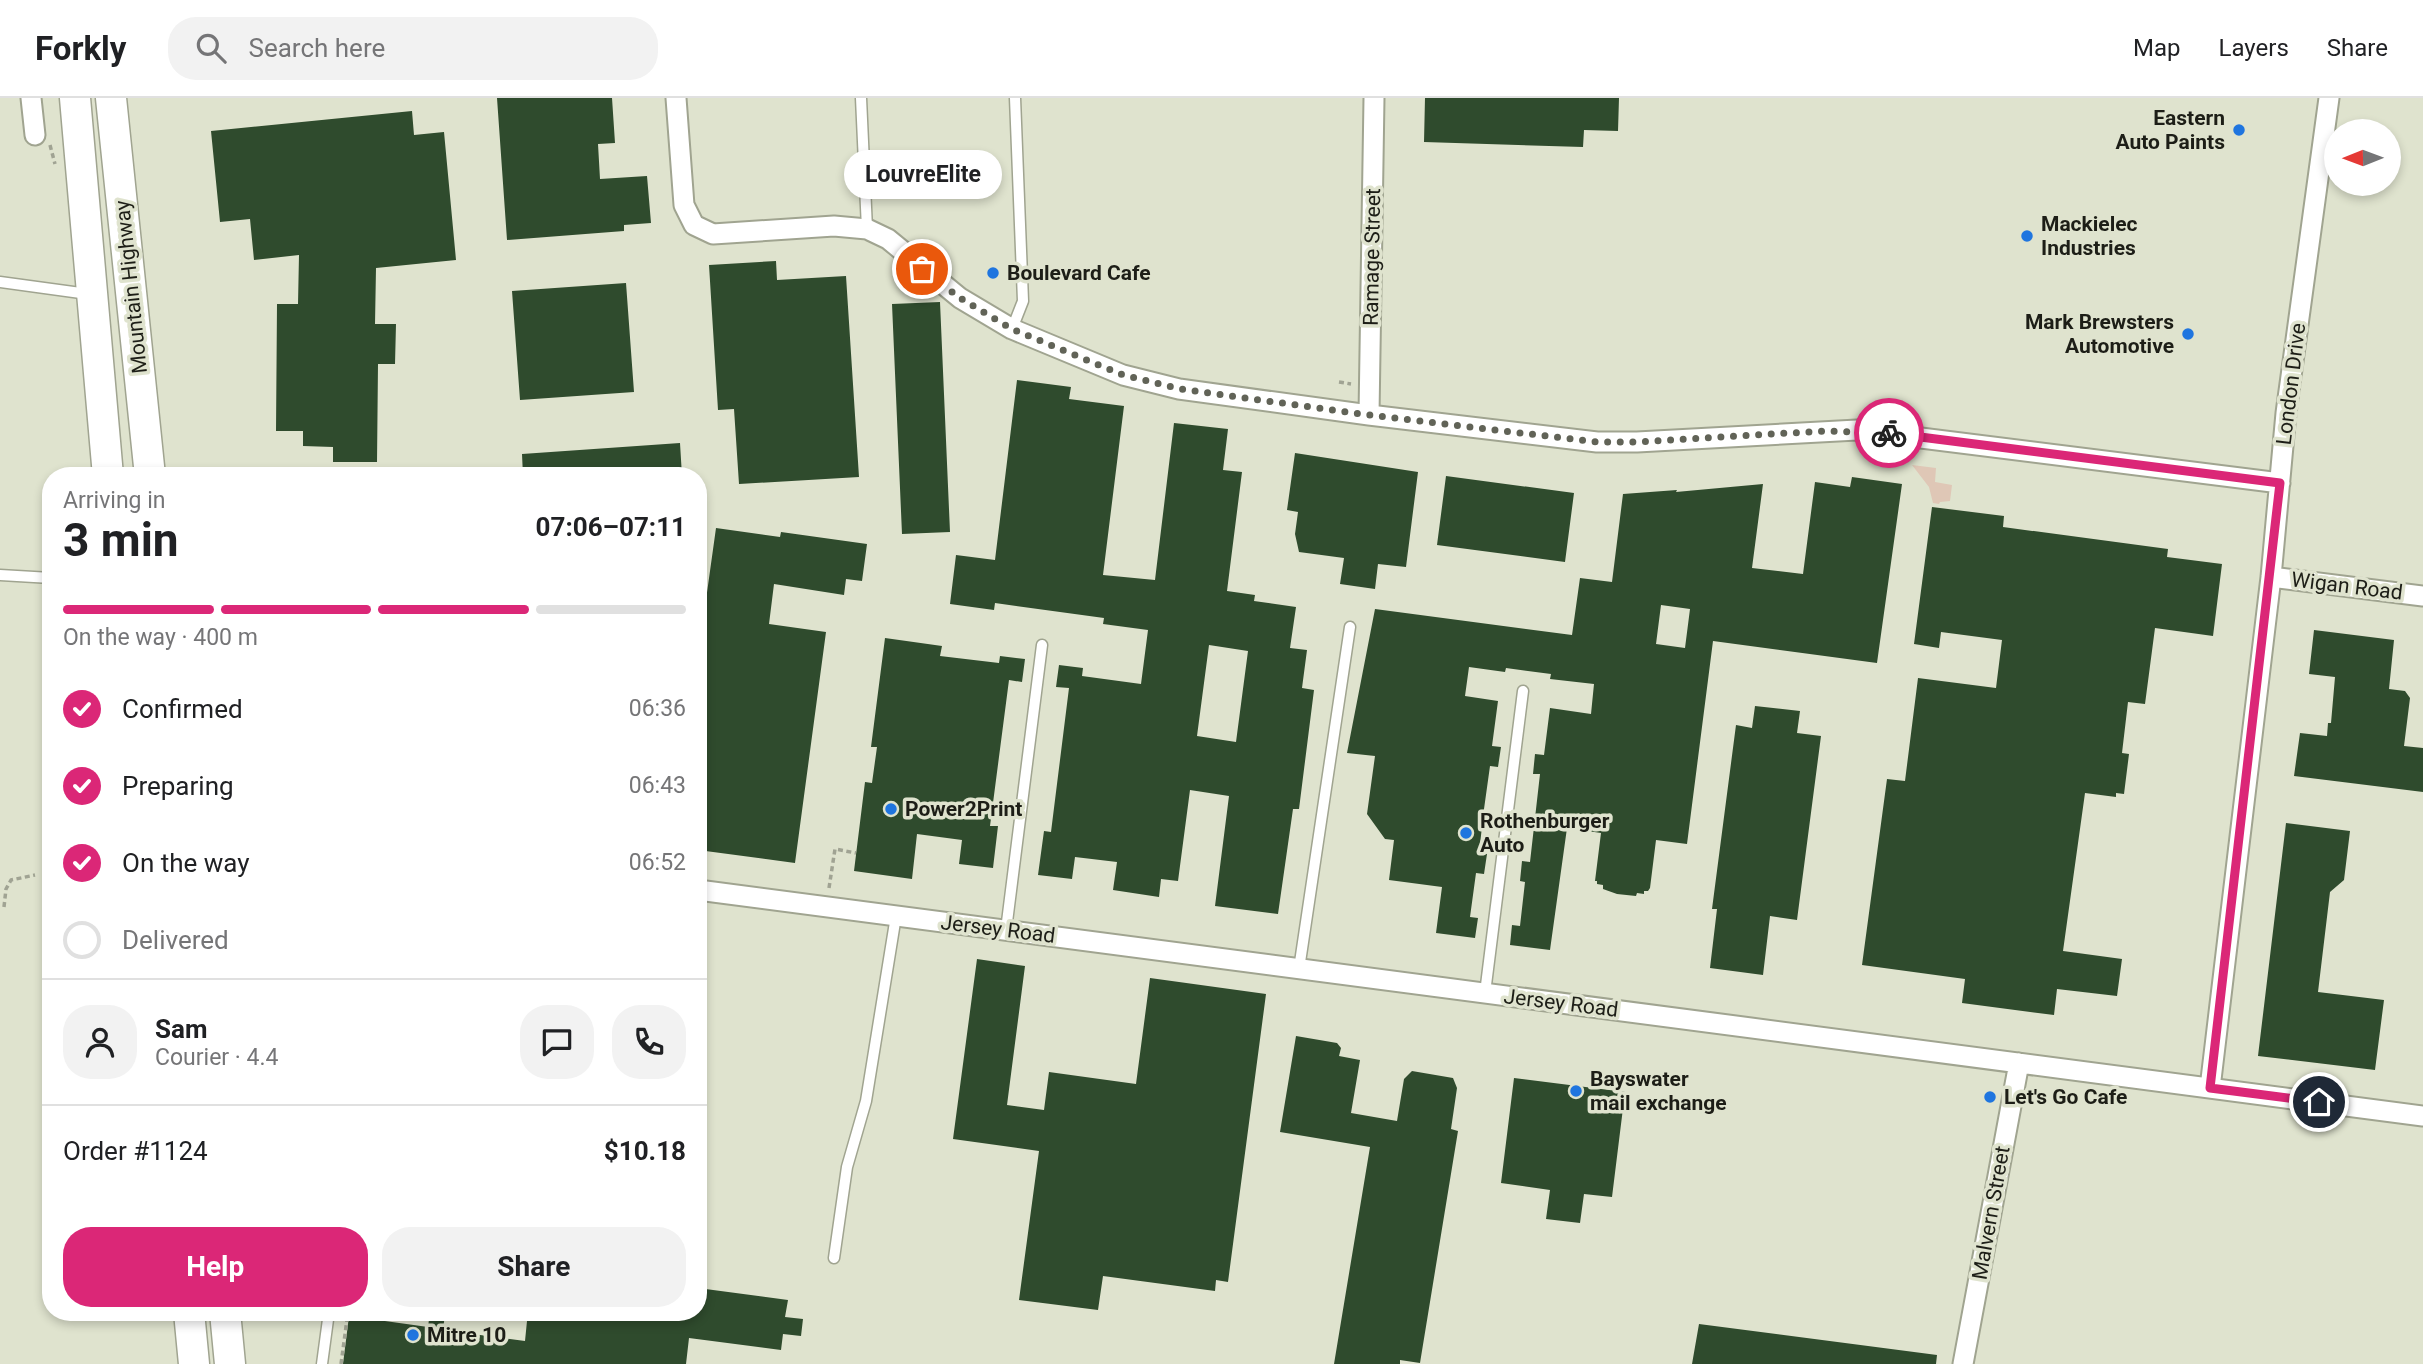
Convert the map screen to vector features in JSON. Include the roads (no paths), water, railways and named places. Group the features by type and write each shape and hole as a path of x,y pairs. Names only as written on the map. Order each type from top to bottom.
{"main road":[{"name":"Mountain Highway","path":"75,98 107,467"},
{"name":"Mountain Highway","path":"111,98 149,467"},
{"path":"190,1321 194,1364"},
{"path":"226,1321 230,1364"}],"street":[{"path":"31,98 35,135"},
{"path":"676,98 684,205 694,225 713,234 834,226 867,229 888,239 960,298 1012,329 1123,375 1180,389 1597,442 1857,430 2280,483"},
{"name":"Ramage Street","path":"1369,415 1374,98"},
{"name":"London Drive","path":"2210,1088 2271,577 2288,399 2329,98"},
{"name":"Wigan Road","path":"2271,577 2423,596"},
{"name":"Jersey Road","path":"707,891 2423,1116"},
{"name":"Malvern Street","path":"1963,1364 2019,1063"}],"lane":[{"path":"861,98 867,229"},
{"path":"1012,329 1023,301 1015,98"},
{"path":"0,282 92,295"},
{"path":"1,574 42,577"},
{"path":"1299,968 1350,628"},
{"path":"1006,930 1042,645"},
{"path":"1485,993 1522,691"},
{"path":"834,1258 847,1167 866,1101 896,916"},
{"path":"322,1364 328,1321"}],"place":[{"name":"Eastern Auto Paints","path":"2239,130"},
{"name":"Mackielec Industries","path":"2027,236"},
{"name":"LouvreElite","path":"922,269"},
{"name":"Boulevard Cafe","path":"993,273"},
{"name":"Mark Brewsters Automotive","path":"2188,334"},
{"name":"Power2Print","path":"891,809"},
{"name":"Rothenburger Auto","path":"1466,833"},
{"name":"Bayswater mail exchange","path":"1576,1091"},
{"name":"Let's Go Cafe","path":"1990,1097"},
{"name":"Mitre 10","path":"413,1335"}]}
